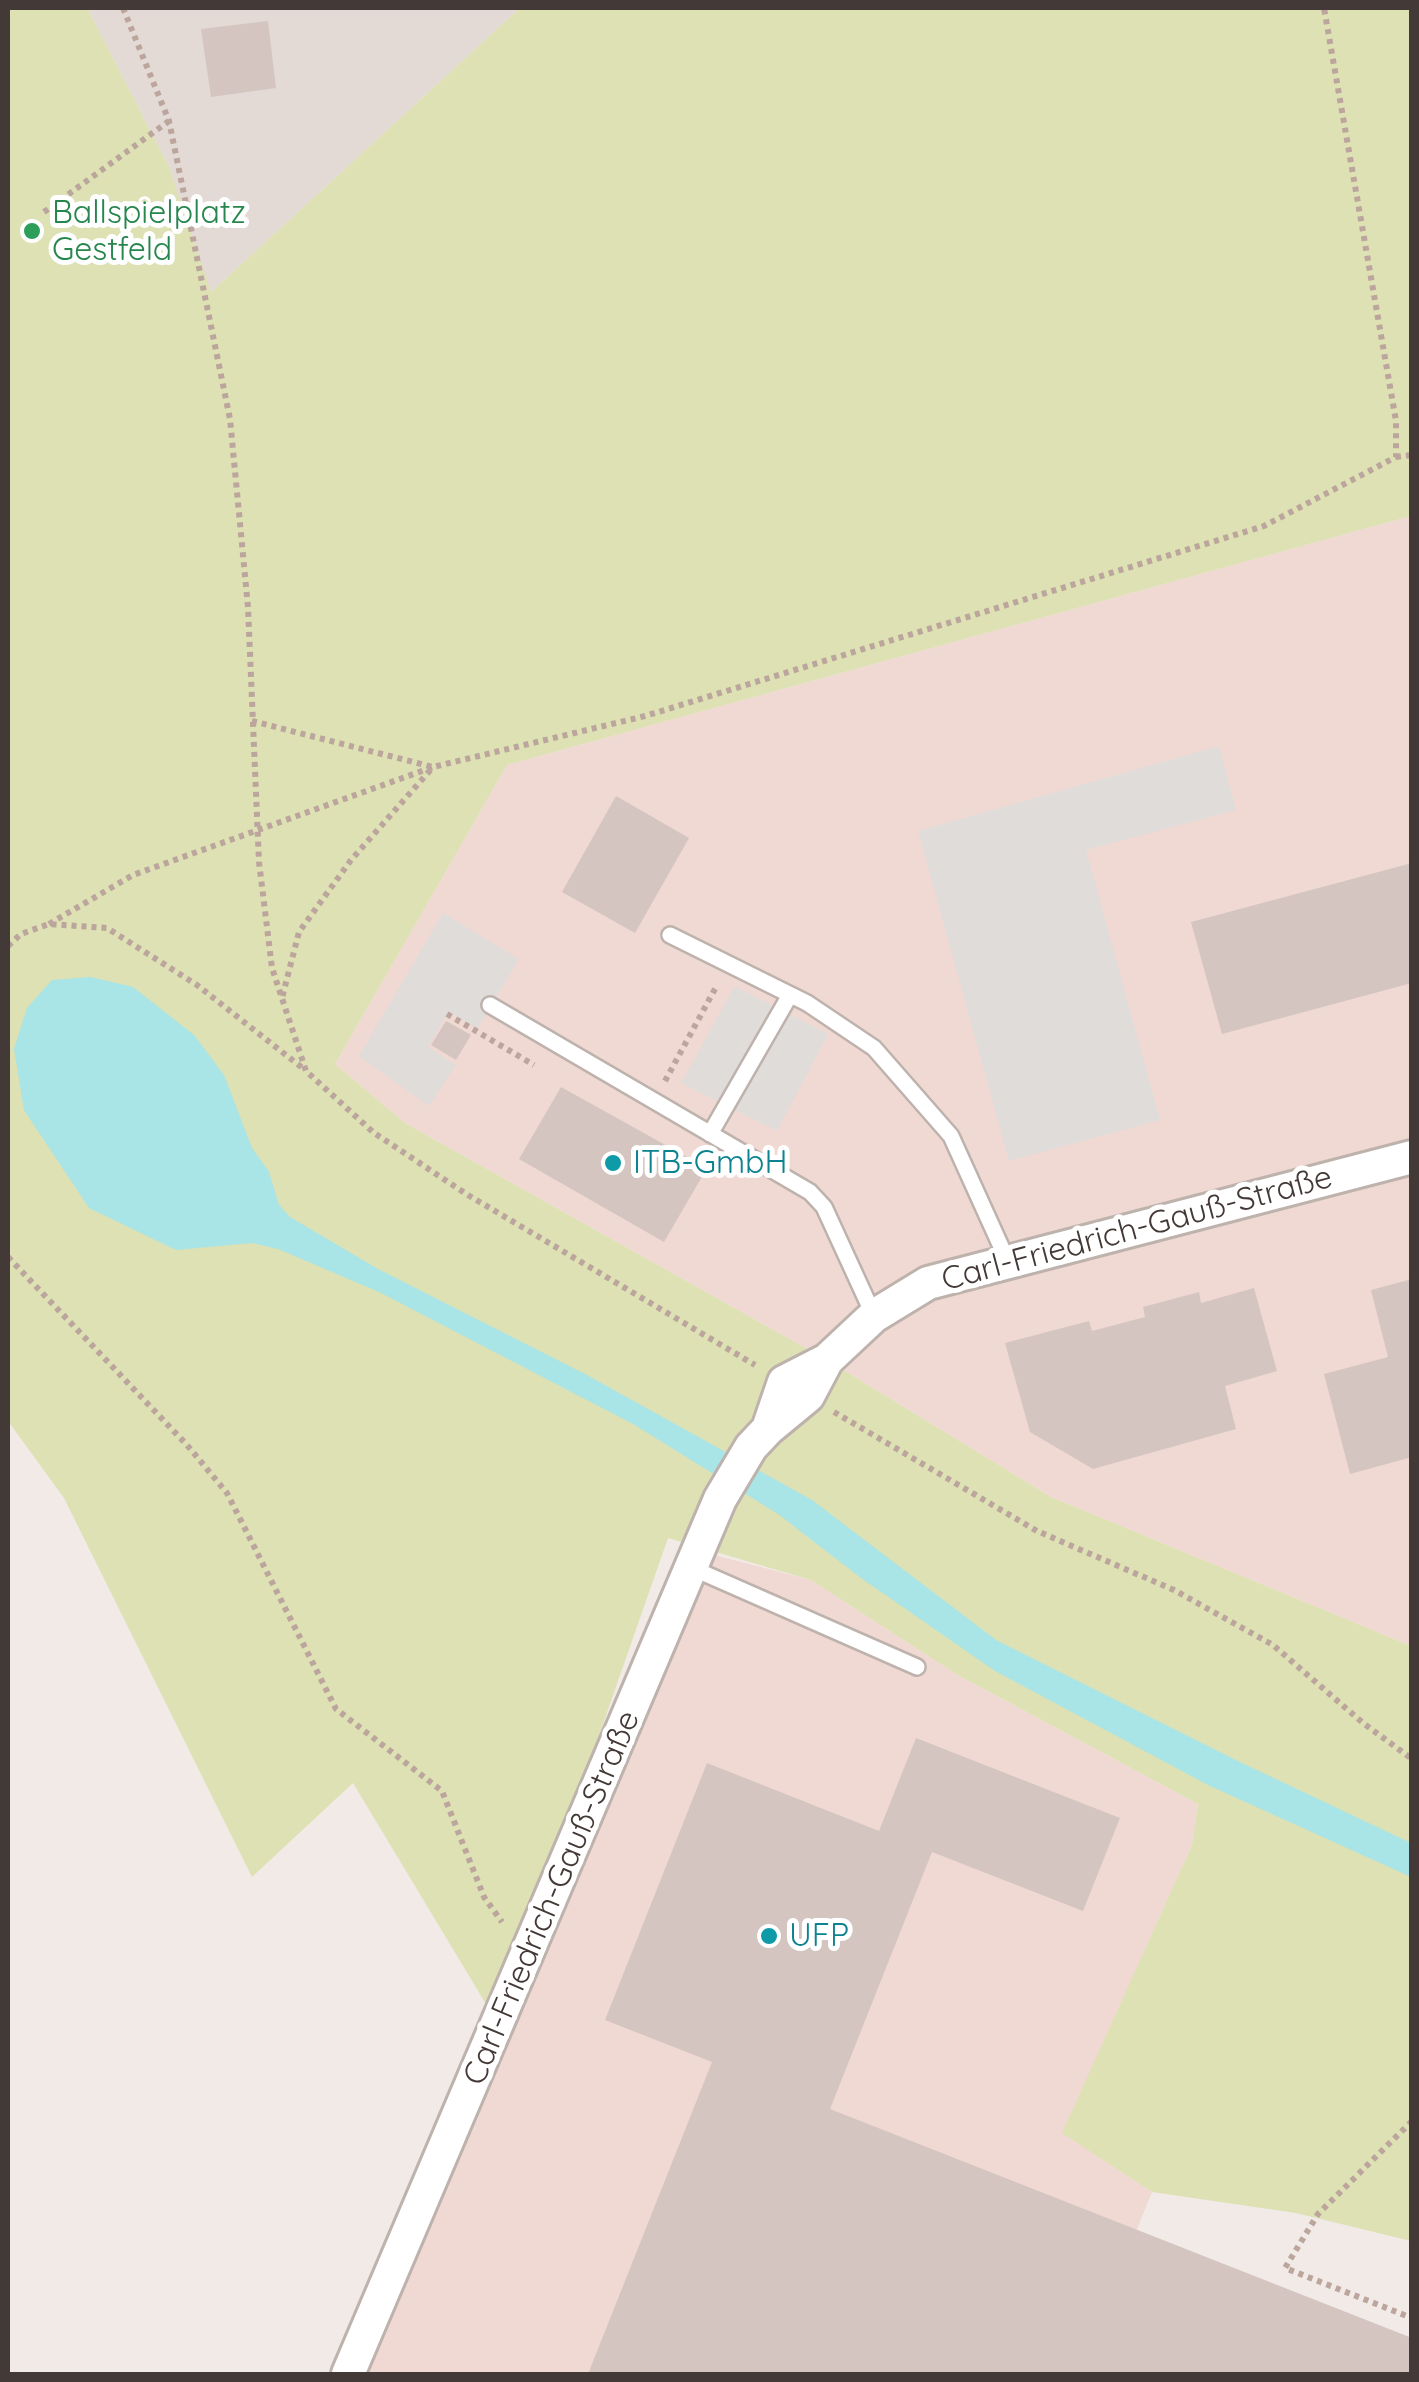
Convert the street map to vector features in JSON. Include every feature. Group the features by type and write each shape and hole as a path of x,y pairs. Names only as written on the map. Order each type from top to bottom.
{"street":[{"name":"Carl-Friedrich-Gauß-Straße","path":"348,2374 720,1499 760,1438 784,1382 827,1360 874,1316 928,1284 1412,1157"}],"lane":[{"path":"670,935 790,995 874,1048 951,1136 1008,1262"},
{"path":"710,1134 790,995"},
{"path":"490,1006 810,1192 824,1207 874,1316"},
{"path":"692,1568 917,1667"}],"path":[{"path":"1324,8 1396,421 1396,457"},
{"path":"44,212 169,121"},
{"path":"8,946 21,934 49,924 133,876 433,767 644,716 1264,526 1396,457 1412,455"},
{"path":"252,722 433,767"},
{"path":"282,999 298,932 351,860 433,767"},
{"path":"49,924 108,928 197,986 306,1071"},
{"path":"653,1102 729,964"},
{"path":"448,1014 488,1039"},
{"path":"8,1257 188,1444 227,1493 336,1710 401,1756 442,1792 484,1897 527,1955"},
{"path":"1412,2121 1318,2214 1285,2268 1412,2318"}],"shaded area":[{"path":"87,8 520,8 210,293 169,167"},
{"path":"1411,516 1411,1646 1051,1497 827,1360 405,1123 335,1064 507,765"},
{"path":"1219,746 1236,810 1086,850 1160,1120 1009,1161 918,831"},
{"path":"443,913 519,959 477,1029 450,1012 447,1014 428,1047 456,1065 429,1106 359,1056"},
{"path":"735,986 828,1034 777,1131 681,1083"},
{"path":"699,1551 811,1580 956,1674 1198,1804 1192,1845 1063,2133 1152,2192 1078,2374 348,2374"}],"green space":[{"path":"8,8 87,8 169,167 211,292 520,8 1411,8 1411,516 507,765 335,1064 405,1123 827,1360 1051,1497 1411,1646 1411,2241 1296,2213 1152,2192 1062,2133 1192,1845 1198,1804 956,1674 811,1580 668,1538 498,2024 353,1783 252,1877 64,1498 8,1421"}],"water":[{"path":"91,977 133,987 194,1035 224,1075 252,1148 269,1172 279,1205 290,1217 378,1269 585,1374 812,1500 996,1640 1411,1843 1411,1877 1210,1786 995,1671 861,1578 778,1514 633,1424 379,1292 278,1249 252,1243 176,1250 89,1208 24,1110 14,1049 27,1008 52,980"}],"building":[{"path":"268,21 276,88 211,97 201,29"},
{"path":"616,796 689,838 635,933 562,892"},
{"path":"1412,863 1412,983 1222,1034 1191,922"},
{"path":"446,1021 471,1035 456,1060 431,1045"},
{"name":"ITB-GmbH","path":"561,1087 707,1168 664,1242 519,1159"},
{"path":"1412,1279 1412,1457 1350,1474 1324,1374 1388,1357 1371,1290"},
{"path":"1254,1288 1277,1371 1225,1386 1236,1429 1093,1469 1030,1432 1005,1343 1089,1321 1092,1331 1145,1317 1143,1307 1199,1292 1201,1303"},
{"path":"916,1738 1120,1818 1083,1911 932,1852 830,2109 1412,2338 1412,2374 588,2374 712,2062 605,2020 707,1763 879,1831"}],"place":[{"name":"Ballspielplatz Gestfeld","path":"32,231"},
{"name":"ITB-GmbH","path":"613,1163"},
{"name":"UFP","path":"769,1936"}]}
